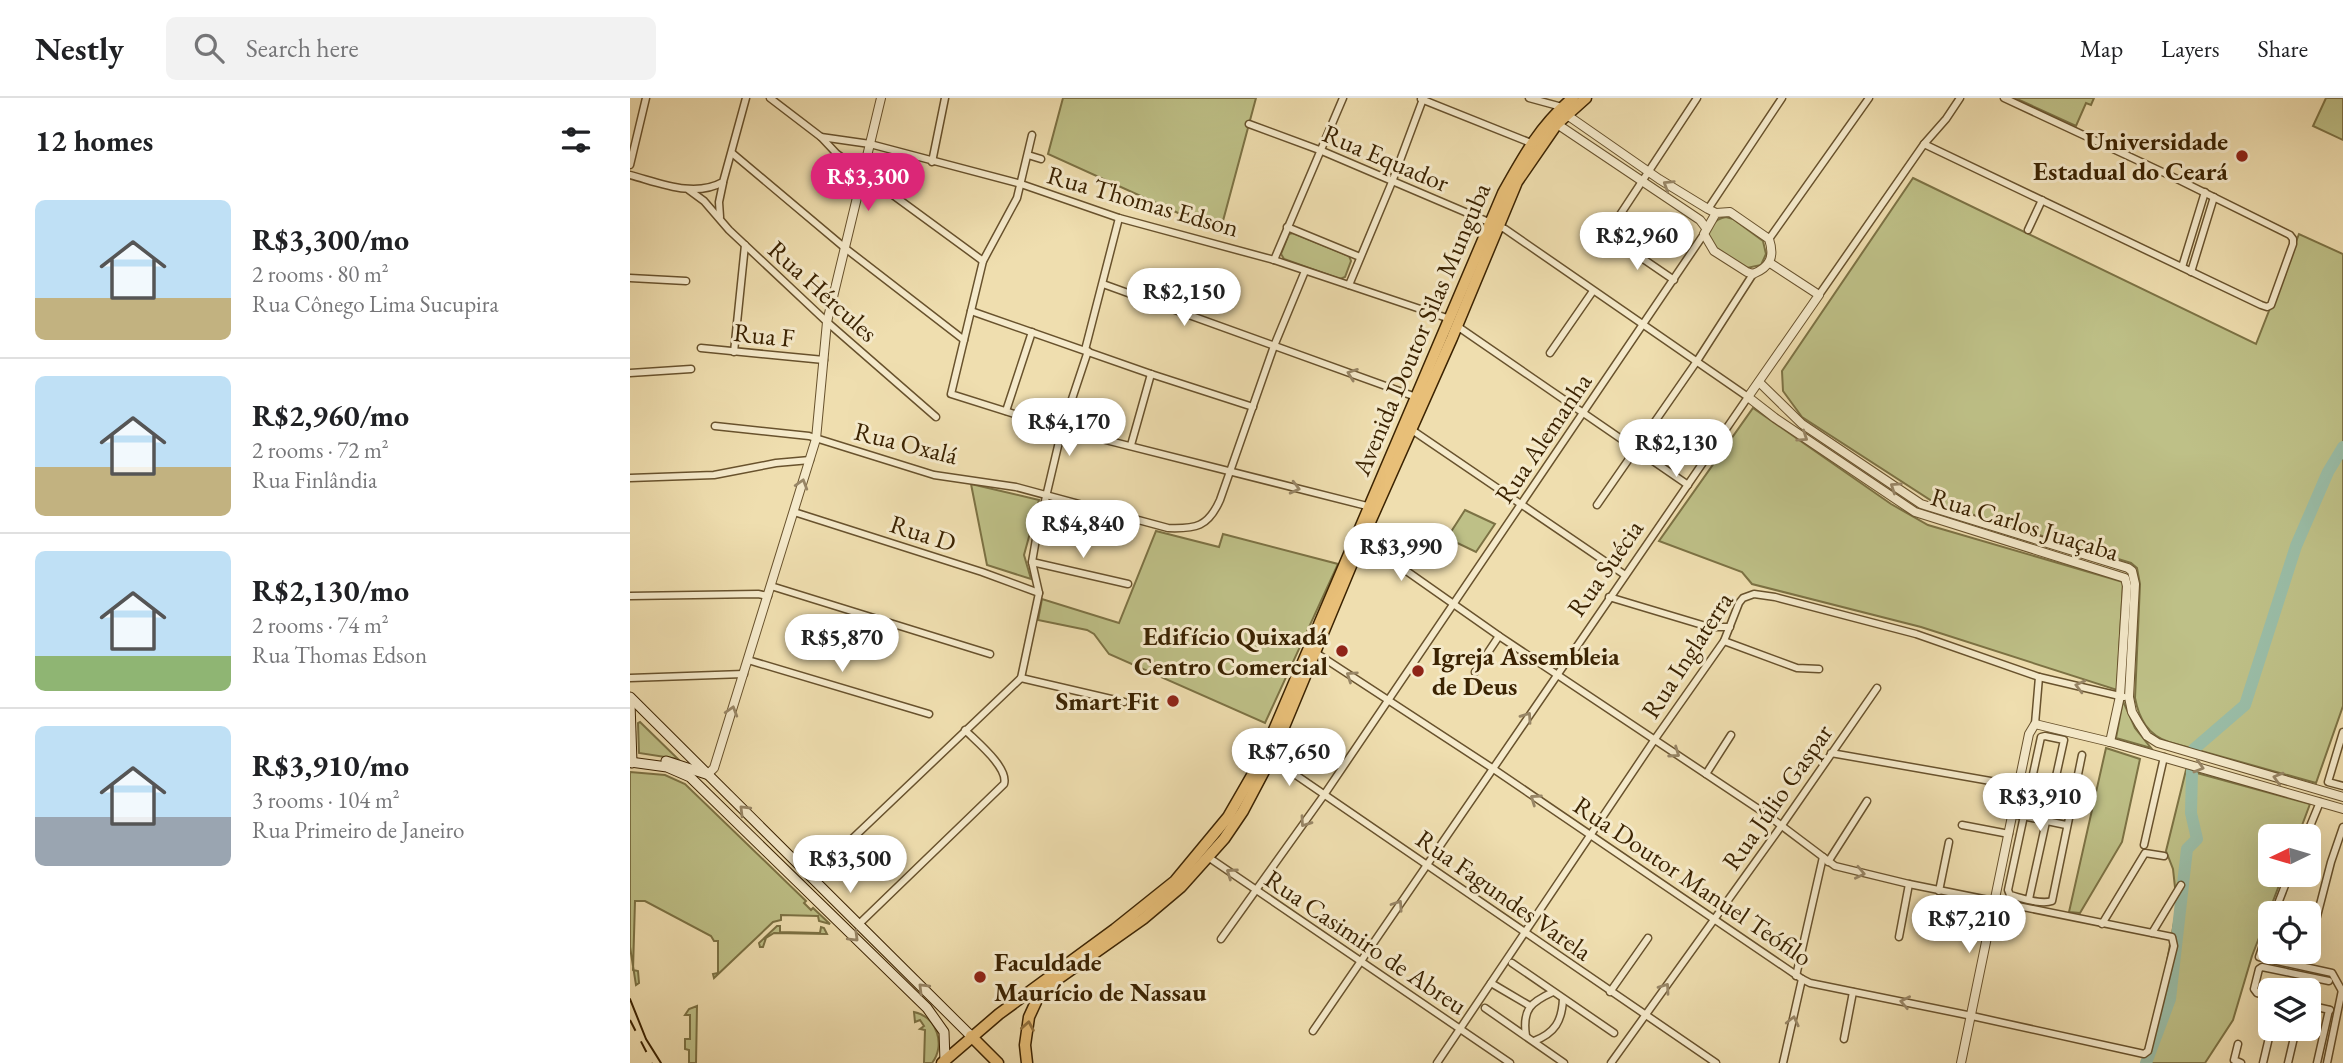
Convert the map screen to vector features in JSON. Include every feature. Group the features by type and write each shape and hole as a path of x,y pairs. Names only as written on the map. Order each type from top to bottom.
{"main road":[{"name":"Avenida Doutor Silas Munguba","path":"1372,508 1412,430 1494,225 1517,182 1573,98"},
{"name":"Avenida Doutor Silas Munguba","path":"1494,225 1503,193 1531,143 1564,111 1586,98"},
{"name":"Avenida Doutor Silas Munguba","path":"1027,1063 1025,1045 1029,1017 1041,992 1156,909 1181,887 1242,811 1271,758 1312,650 1416,397 1453,323"},
{"name":"Avenida Doutor Silas Munguba","path":"944,1062 971,1036 1150,903 1205,855 1257,769 1312,650"},
{"path":"630,697 998,1063"},
{"path":"630,703 631,763"},
{"path":"631,763 640,759 667,761 708,774"},
{"path":"631,763 667,767 690,778 700,787 927,1008 944,1032 944,1062"}],"street":[{"path":"630,165 646,98"},
{"path":"720,219 719,202 723,182 746,98"},
{"path":"770,98 821,137 837,153 983,261"},
{"path":"708,774 714,768 816,439 827,322 881,98"},
{"path":"932,162 946,98"},
{"path":"1274,260 1343,98"},
{"path":"1529,98 1540,99 1564,111 1591,133 1712,211 1730,212 1769,239 1772,250 1770,263 1753,274 1697,361 1597,505"},
{"path":"1674,280 1616,241 1611,237 1610,230 1697,98"},
{"path":"1705,231 1712,211 1782,98"},
{"path":"1769,239 1869,98"},
{"name":"Rua Suécia","path":"1313,1031 1609,597 1924,144 1960,98"},
{"path":"1924,144 2191,272 2267,307 2272,305 2293,244 2292,237 2205,192 2004,98"},
{"path":"1349,285 1392,182 1421,99 1531,143"},
{"name":"Rua Equador","path":"1249,124 1322,151 1494,225 1644,324 1748,397"},
{"path":"1557,124 1700,220 1714,251 1742,270 1753,274"},
{"path":"1584,142 1591,133"},
{"path":"1032,135 1013,209 989,246 983,261 951,394 1062,429 1372,508"},
{"name":"Rua Thomas Edson","path":"821,137 870,144 1021,184 1119,218 1274,260 1453,323 1688,485"},
{"path":"732,153 845,248 964,340"},
{"path":"1028,155 1041,159"},
{"path":"630,175 689,190 712,188 723,182"},
{"name":"Rua Hércules","path":"689,190 699,196 745,245 827,322 936,417"},
{"path":"2182,267 2205,192"},
{"path":"2191,272 2214,197"},
{"path":"2028,230 2042,200"},
{"path":"811,878 1021,678 1039,593 1032,562 1045,495 1086,351 1119,218"},
{"path":"1287,228 1360,257"},
{"name":"Rua Alemanha","path":"1221,939 1455,604 1705,231"},
{"path":"734,352 745,245"},
{"path":"1770,263 1819,295"},
{"path":"1229,471 1274,346 1305,271"},
{"path":"630,278 686,281"},
{"path":"1103,284 1416,397"},
{"path":"1550,353 1593,291"},
{"path":"971,312 1252,407"},
{"path":"1006,411 1032,332"},
{"name":"Rua F","path":"701,348 824,360"},
{"path":"630,373 691,369"},
{"path":"1131,445 1151,374"},
{"name":"Rua Carlos Juaçaba","path":"1759,382 1802,424 1910,498 1933,509 2128,568 2133,573 2135,583 2124,697 2110,742"},
{"name":"Rua Carlos Juaçaba","path":"1748,397 1915,512 2125,578 2124,697 2147,736 2158,743 2343,797"},
{"path":"1768,413 1763,406 1764,400 1769,397 1776,399"},
{"name":"Rua Oxalá","path":"715,426 809,436 934,475 963,478 1045,495 1168,528 1187,528 1207,520 1214,514 1229,471"},
{"path":"1412,430 1625,575"},
{"path":"630,478 714,475 776,463 810,460"},
{"name":"Rua D","path":"794,512 1039,593"},
{"path":"1359,538 1782,825 1826,860 1843,869 2152,933 2181,885"},
{"path":"2029,548 2031,538"},
{"path":"1032,562 1128,584"},
{"path":"771,586 990,654"},
{"name":"Rua Inglaterra","path":"1437,1063 1724,641 1743,598 1759,594 1908,632 2039,677 2124,697"},
{"path":"630,596 768,596"},
{"path":"1609,597 1709,627 1730,627"},
{"path":"1475,672 1499,635"},
{"path":"1724,641 1797,668 1819,669"},
{"name":"Rua Doutor Manuel Teófilo","path":"1312,650 1810,983 2146,1054 2175,942 2172,937 2152,933"},
{"path":"748,660 929,714"},
{"path":"630,678 744,674"},
{"path":"1961,1063 2029,734 2035,723 2039,677"},
{"path":"1021,678 1124,702"},
{"name":"Rua Júlio Gaspar","path":"1611,1063 1877,688"},
{"path":"2035,723 2343,809"},
{"path":"858,925 1004,784 1006,779 1002,769 965,730"},
{"path":"2324,791 2343,732"},
{"path":"1706,774 1731,735"},
{"path":"2029,899 2064,740 2040,737 2008,890 2010,895 2029,899 2048,903 2052,901 2082,755"},
{"path":"1831,753 2019,786"},
{"path":"2144,845 2164,757"},
{"name":"Rua Fagundes Varela","path":"1271,758 1716,1063"},
{"path":"2328,782 2343,786"},
{"path":"1783,1063 1799,977 1826,860 1867,801"},
{"path":"2311,824 2320,802"},
{"path":"2013,814 2066,825"},
{"path":"1962,825 2009,834"},
{"path":"2321,901 2343,827"},
{"path":"1939,891 1949,842"},
{"path":"2102,924 2146,853 2164,856"},
{"name":"Rua Casimiro de Abreu","path":"1205,855 1510,1063"},
{"path":"1899,937 1909,884"},
{"path":"1610,992 1648,938"},
{"path":"1512,963 1614,1033"},
{"path":"2290,964 2333,974 2342,989 2327,1063"},
{"path":"2258,993 2254,989 2259,969 2262,967 2311,978"},
{"path":"2321,980 2329,982"},
{"path":"1491,983 1530,1006"},
{"path":"1526,1035 1526,1014 1530,1006 1553,992"},
{"path":"1843,1039 1853,992"},
{"path":"1534,1041 1558,1025 1563,999"},
{"path":"1485,1008 1564,1063"},
{"path":"2321,1008 2338,1012"},
{"path":"2317,1063 2329,1010"},
{"path":"2263,1063 2268,1041"},
{"path":"2288,1063 2293,1041"},
{"path":"2238,1044 2234,1060 2241,1063"}],"green space":[{"path":"1063,98 1256,98 1220,232 1048,154"},
{"path":"2015,98 2094,98 2091,105 2086,103 2076,126"},
{"path":"2326,98 2343,98 2343,140 2313,126"},
{"path":"1913,178 2256,344 2299,234 2343,254 2343,706 2316,783 2169,742 2150,731 2139,713 2135,698 2140,584 2137,568 2131,563 1935,503 1802,417 1783,391 1782,371"},
{"path":"1718,219 1733,219 1763,241 1766,254 1761,265 1747,268 1713,245 1709,232 1712,225"},
{"path":"1293,233 1349,256 1351,261 1345,277 1340,279 1284,259 1281,254 1289,234"},
{"path":"1753,408 1891,504 1928,525 2123,582 2117,690 1921,627 1752,584 1742,572 1659,541"},
{"path":"971,484 1039,500 1024,555 1031,579 987,565"},
{"path":"1465,510 1495,524 1476,552 1447,538"},
{"path":"1156,531 1219,547 1223,534 1338,564 1265,723 1109,654 1094,634 1087,630 1038,620 1042,599 1119,623"},
{"path":"2123,701 2135,728 2151,748 2116,738"},
{"path":"640,722 678,759 639,753"},
{"path":"2106,748 2140,759 2122,842 2080,913 2069,912"},
{"path":"2186,770 2310,804 2302,824 2258,824 2258,887 2278,887 2273,901 2258,901 2258,940 2233,1020 2205,1063 2144,1063 2177,906 2173,869 2166,851"},
{"path":"630,772 665,775 685,784 806,901 804,903 811,910 813,908 830,924 819,921 818,916 781,915 781,920 773,922 714,978 713,974 718,973 718,941 645,901 635,901 633,967 630,947"},
{"path":"780,926 780,932 820,933 821,927 827,934 774,933 766,938 763,947 760,947 759,943"},
{"path":"634,970 638,971 639,983 636,985"},
{"path":"697,1006 696,1063 689,1063 689,1050 685,1049 685,1039 690,1039 690,1015 685,1015 689,1009"},
{"path":"914,1012 928,1020 937,1033 938,1048 932,1063 924,1063 925,1030 920,1029 924,1026 920,1020 915,1022"}],"waterway":[{"path":"2194,749 2245,705 2296,546 2328,472 2343,447"},
{"path":"2146,1063 2170,999 2187,849 2197,839 2191,813 2192,771"}],"tram line":[{"path":"630,999 646,1039 661,1063"}],"railway":[{"path":"630,1020 652,1063"}],"place":[{"name":"Universidade Estadual do Ceará","path":"2242,156"},
{"name":"Edifício Quixadá Centro Comercial","path":"1342,651"},
{"name":"Igreja Assembleia de Deus","path":"1418,671"},
{"name":"Smart Fit","path":"1173,701"},
{"name":"Faculdade Maurício de Nassau","path":"980,977"}]}
